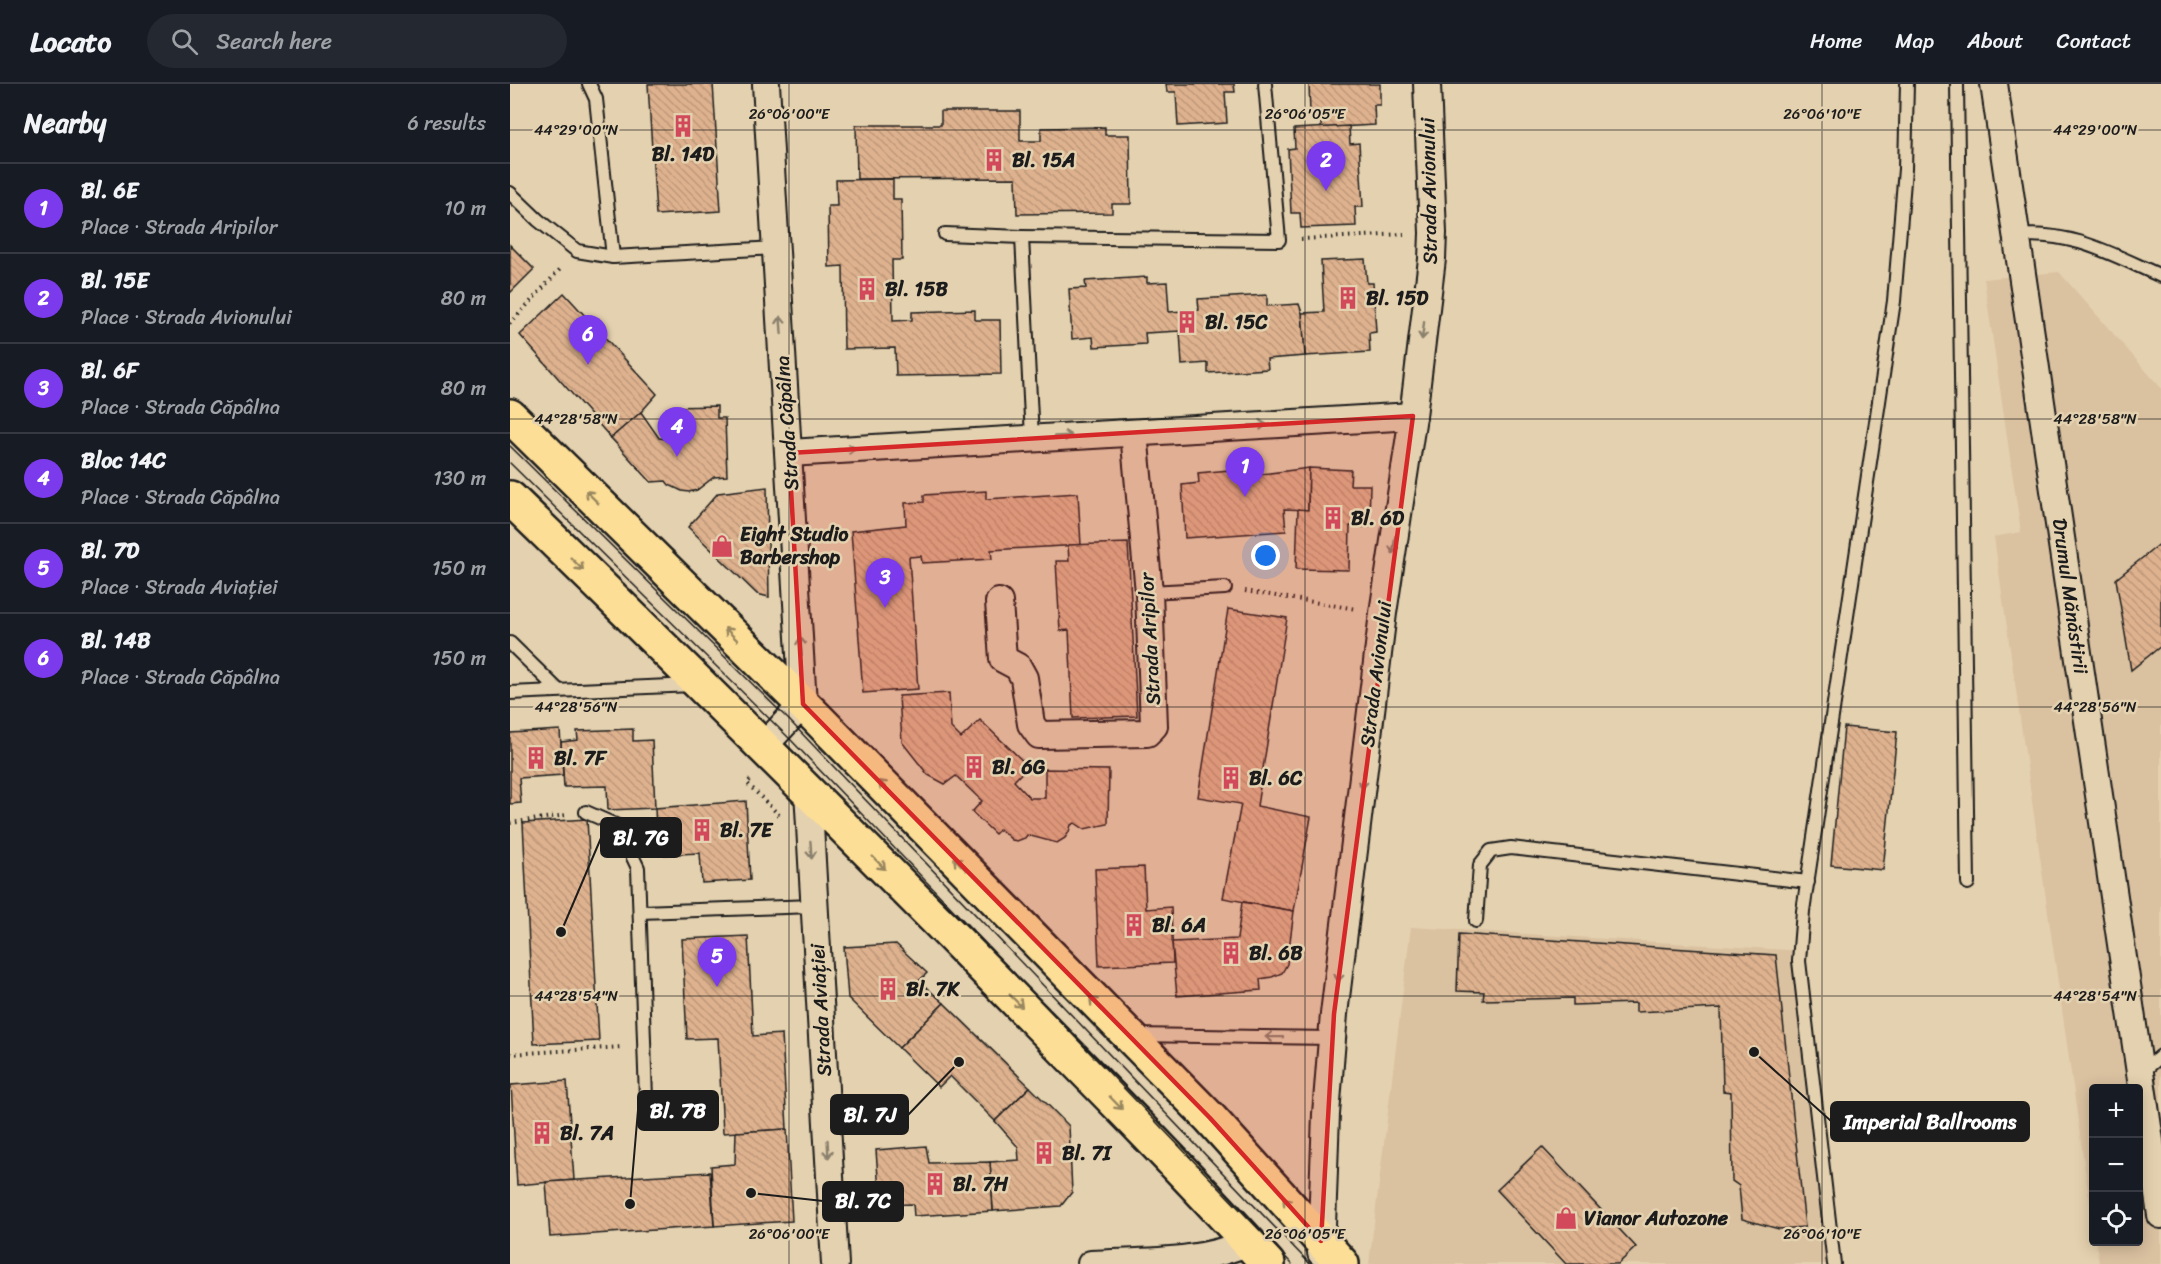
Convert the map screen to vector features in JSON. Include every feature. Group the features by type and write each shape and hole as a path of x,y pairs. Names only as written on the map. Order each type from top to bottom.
{"main road":[{"path":"510,416 803,704 1210,1118 1328,1256"},
{"path":"510,498 700,685 759,761 808,791 1141,1129 1258,1253"}],"street":[{"name":"Strada Căpâlna","path":"766,84 803,704"},
{"name":"Strada Avionului","path":"1328,1256 1326,1114 1332,1038 1383,613 1413,416 1432,259 1427,84"},
{"name":"Drumul Mănăstirii","path":"1994,84 2161,1215"},
{"path":"789,453 1413,416"},
{"name":"Strada Aripilor","path":"999,602 1003,659 1018,667 1024,678 1031,724 1039,735 1147,733 1154,726 1149,592 1134,432"},
{"path":"759,761 803,704"},
{"name":"Strada Aviației","path":"808,791 835,1264"},
{"path":"1091,1264 1202,1256 1229,1250 1258,1253"}],"lane":[{"path":"589,84 596,99 613,257"},
{"path":"945,234 1279,240 1265,84"},
{"path":"1834,1264 1799,961 1808,882 1894,301 1905,169 1906,84"},
{"path":"1957,84 1968,883"},
{"path":"510,193 538,220 578,251 613,257 776,248"},
{"path":"2016,236 2035,234 2081,241 2161,276"},
{"path":"1023,237 1032,438"},
{"path":"1149,592 1225,588"},
{"path":"510,643 558,690"},
{"path":"510,693 700,685"},
{"path":"586,812 618,826 638,868 646,1098"},
{"path":"1476,921 1480,865 1491,850 1511,848 1808,882"},
{"path":"640,912 815,906"},
{"path":"1127,1035 1332,1038"},
{"path":"2141,1073 2161,1056"}],"path":[{"path":"1279,240 1433,233"},
{"path":"510,324 578,251"},
{"path":"1225,588 1383,613"},
{"path":"759,761 747,783 811,848"},
{"path":"510,823 586,812"},
{"path":"510,1054 644,1046"}],"highlighted area":[{"path":"1413,416 1334,1014 1321,1241 1210,1118 803,704 789,453"}],"shaded area":[{"path":"2059,272 2161,388 2161,1264 2099,1264 2097,1246 2143,1246 2143,1084 2089,1084 2089,1197 1994,537 2021,532 1984,279"},
{"path":"1411,927 1805,951 1839,1264 1369,1264"}],"building":[{"name":"Bl. 14D","path":"648,84 713,84 721,211 656,215"},
{"path":"1166,84 1234,84 1235,92 1225,92 1227,123 1178,126 1176,92 1167,92"},
{"path":"1309,84 1380,84 1380,105 1374,105 1375,125 1321,128 1321,112 1310,113"},
{"name":"Bl. 15A","path":"941,111 1020,111 1020,141 1041,141 1041,128 1105,127 1105,135 1130,135 1131,204 1112,204 1112,213 1017,214 1016,178 857,179 856,125 941,125"},
{"path":"1349,126 1350,144 1359,143 1363,207 1355,207 1356,226 1301,228 1300,213 1291,213 1288,149 1295,148 1294,129"},
{"name":"Bl. 15B","path":"893,179 893,199 901,199 902,260 892,260 893,321 912,320 912,312 975,310 975,320 1000,320 1001,374 896,376 895,348 844,349 843,266 829,267 828,206 837,206 836,180"},
{"path":"510,245 534,269 510,293"},
{"name":"Bl. 15D","path":"1365,259 1367,283 1373,283 1376,332 1369,333 1370,352 1305,356 1302,313 1324,312 1321,261"},
{"name":"Bl. 15C","path":"1147,277 1147,283 1167,282 1169,312 1199,310 1198,299 1267,295 1267,306 1299,304 1302,313 1305,356 1267,359 1268,369 1208,373 1208,363 1182,365 1180,331 1145,333 1146,344 1094,347 1093,337 1072,339 1069,289 1086,288 1085,281"},
{"path":"564,293 657,394 641,412 611,438 520,335"},
{"path":"717,406 717,418 725,418 727,476 714,477 697,490 682,491 669,485 666,481 651,482 611,438 641,412 659,438 667,439 672,434 670,421 674,420 673,407"},
{"path":"1261,467 1262,474 1309,468 1308,510 1284,509 1286,531 1185,538 1182,485 1199,483 1198,473"},
{"name":"Bl. 6D","path":"1309,468 1351,470 1350,485 1370,485 1369,527 1350,526 1349,570 1296,569 1298,509 1308,510"},
{"path":"767,487 769,597 757,594 688,527 718,493"},
{"path":"986,491 986,499 1078,493 1081,545 991,550 992,559 922,563 921,556 909,557 918,689 863,693 851,531 906,525 905,503 924,502 924,495"},
{"path":"1128,543 1137,716 1073,718 1069,630 1060,631 1056,561 1069,561 1068,545"},
{"path":"2161,543 2161,646 2131,670 2116,579"},
{"name":"Bl. 6C","path":"1228,609 1287,618 1257,806 1311,817 1294,911 1223,898 1241,804 1198,797"},
{"name":"Bl. 6G","path":"949,693 951,728 961,738 980,720 1028,766 1014,781 1030,798 1045,798 1045,769 1109,770 1108,824 1084,829 1075,823 1071,825 1065,838 1057,843 1027,835 1017,841 1012,840 1000,829 995,834 972,812 982,801 956,776 945,784 928,775 902,742 899,696"},
{"path":"1844,727 1897,732 1883,870 1831,865"},
{"path":"633,729 633,741 652,740 655,808 608,810 607,786 564,787 561,742 578,740 577,731"},
{"name":"Bl. 7F","path":"560,730 563,775 519,778 521,803 510,804 510,733"},
{"name":"Bl. 7E","path":"746,801 750,880 702,883 700,853 657,855 655,808"},
{"path":"587,819 599,1041 534,1044 523,823"},
{"name":"Bl. 6A","path":"1144,867 1146,909 1171,907 1173,963 1099,966 1095,869"},
{"name":"Bl. 6B","path":"1242,902 1294,911 1287,964 1282,973 1260,979 1261,990 1177,996 1172,942 1237,939"},
{"path":"1459,934 1776,955 1805,1227 1779,1229 1742,1219 1739,1186 1732,1181 1731,1092 1723,1091 1721,1008 1636,1012 1636,1003 1573,1005 1573,998 1483,1000 1484,992 1457,991"},
{"path":"748,936 753,1036 782,1034 787,1129 723,1133 718,1038 687,1039 682,939"},
{"name":"Bl. 7K","path":"896,944 927,973 919,981 944,1003 899,1048 848,998 844,947"},
{"path":"944,1003 1030,1087 995,1121 950,1076 939,1087 899,1048"},
{"name":"Bl. 7A","path":"567,1081 574,1180 517,1185 511,1085"},
{"name":"Bl. 7I","path":"1030,1087 1069,1126 1072,1192 1061,1206 993,1211 990,1162 1019,1160 1018,1147 995,1121"},
{"path":"787,1129 792,1221 714,1226 711,1166 735,1164 736,1132"},
{"name":"Bl. 7H","path":"926,1146 929,1163 990,1162 993,1211 914,1216 913,1204 880,1205 876,1150"},
{"name":"Vianor Autozone","path":"1542,1147 1636,1247 1618,1264 1566,1264 1497,1190"},
{"path":"710,1172 714,1226 550,1237 546,1182"}],"tram line":[{"path":"510,446 789,720 1310,1264"},
{"path":"510,463 790,739 1292,1264"}],"place":[{"name":"Bl. 14D","path":"683,126"},
{"name":"Bl. 15A","path":"994,160"},
{"name":"Bl. 15E","path":"1326,191"},
{"name":"Bl. 15B","path":"867,289"},
{"name":"Bl. 15D","path":"1348,298"},
{"name":"Bl. 15C","path":"1187,322"},
{"name":"Bl. 14B","path":"588,365"},
{"name":"Bloc 14C","path":"677,457"},
{"name":"Bl. 6E","path":"1245,497"},
{"name":"Bl. 6D","path":"1333,518"},
{"name":"Eight Studio Barbershop","path":"722,546"},
{"name":"Bl. 6F","path":"885,608"},
{"name":"Bl. 7F","path":"536,758"},
{"name":"Bl. 6G","path":"974,767"},
{"name":"Bl. 6C","path":"1231,778"},
{"name":"Bl. 7E","path":"702,830"},
{"name":"Bl. 6A","path":"1134,925"},
{"name":"Bl. 7G","path":"561,932"},
{"name":"Bl. 6B","path":"1231,953"},
{"name":"Bl. 7D","path":"717,987"},
{"name":"Bl. 7K","path":"888,989"},
{"name":"Imperial Ballrooms","path":"1754,1052"},
{"name":"Bl. 7J","path":"959,1062"},
{"name":"Bl. 7A","path":"542,1133"},
{"name":"Bl. 7I","path":"1044,1153"},
{"name":"Bl. 7H","path":"935,1184"},
{"name":"Bl. 7C","path":"751,1193"},
{"name":"Bl. 7B","path":"630,1204"},
{"name":"Vianor Autozone","path":"1566,1218"}]}
